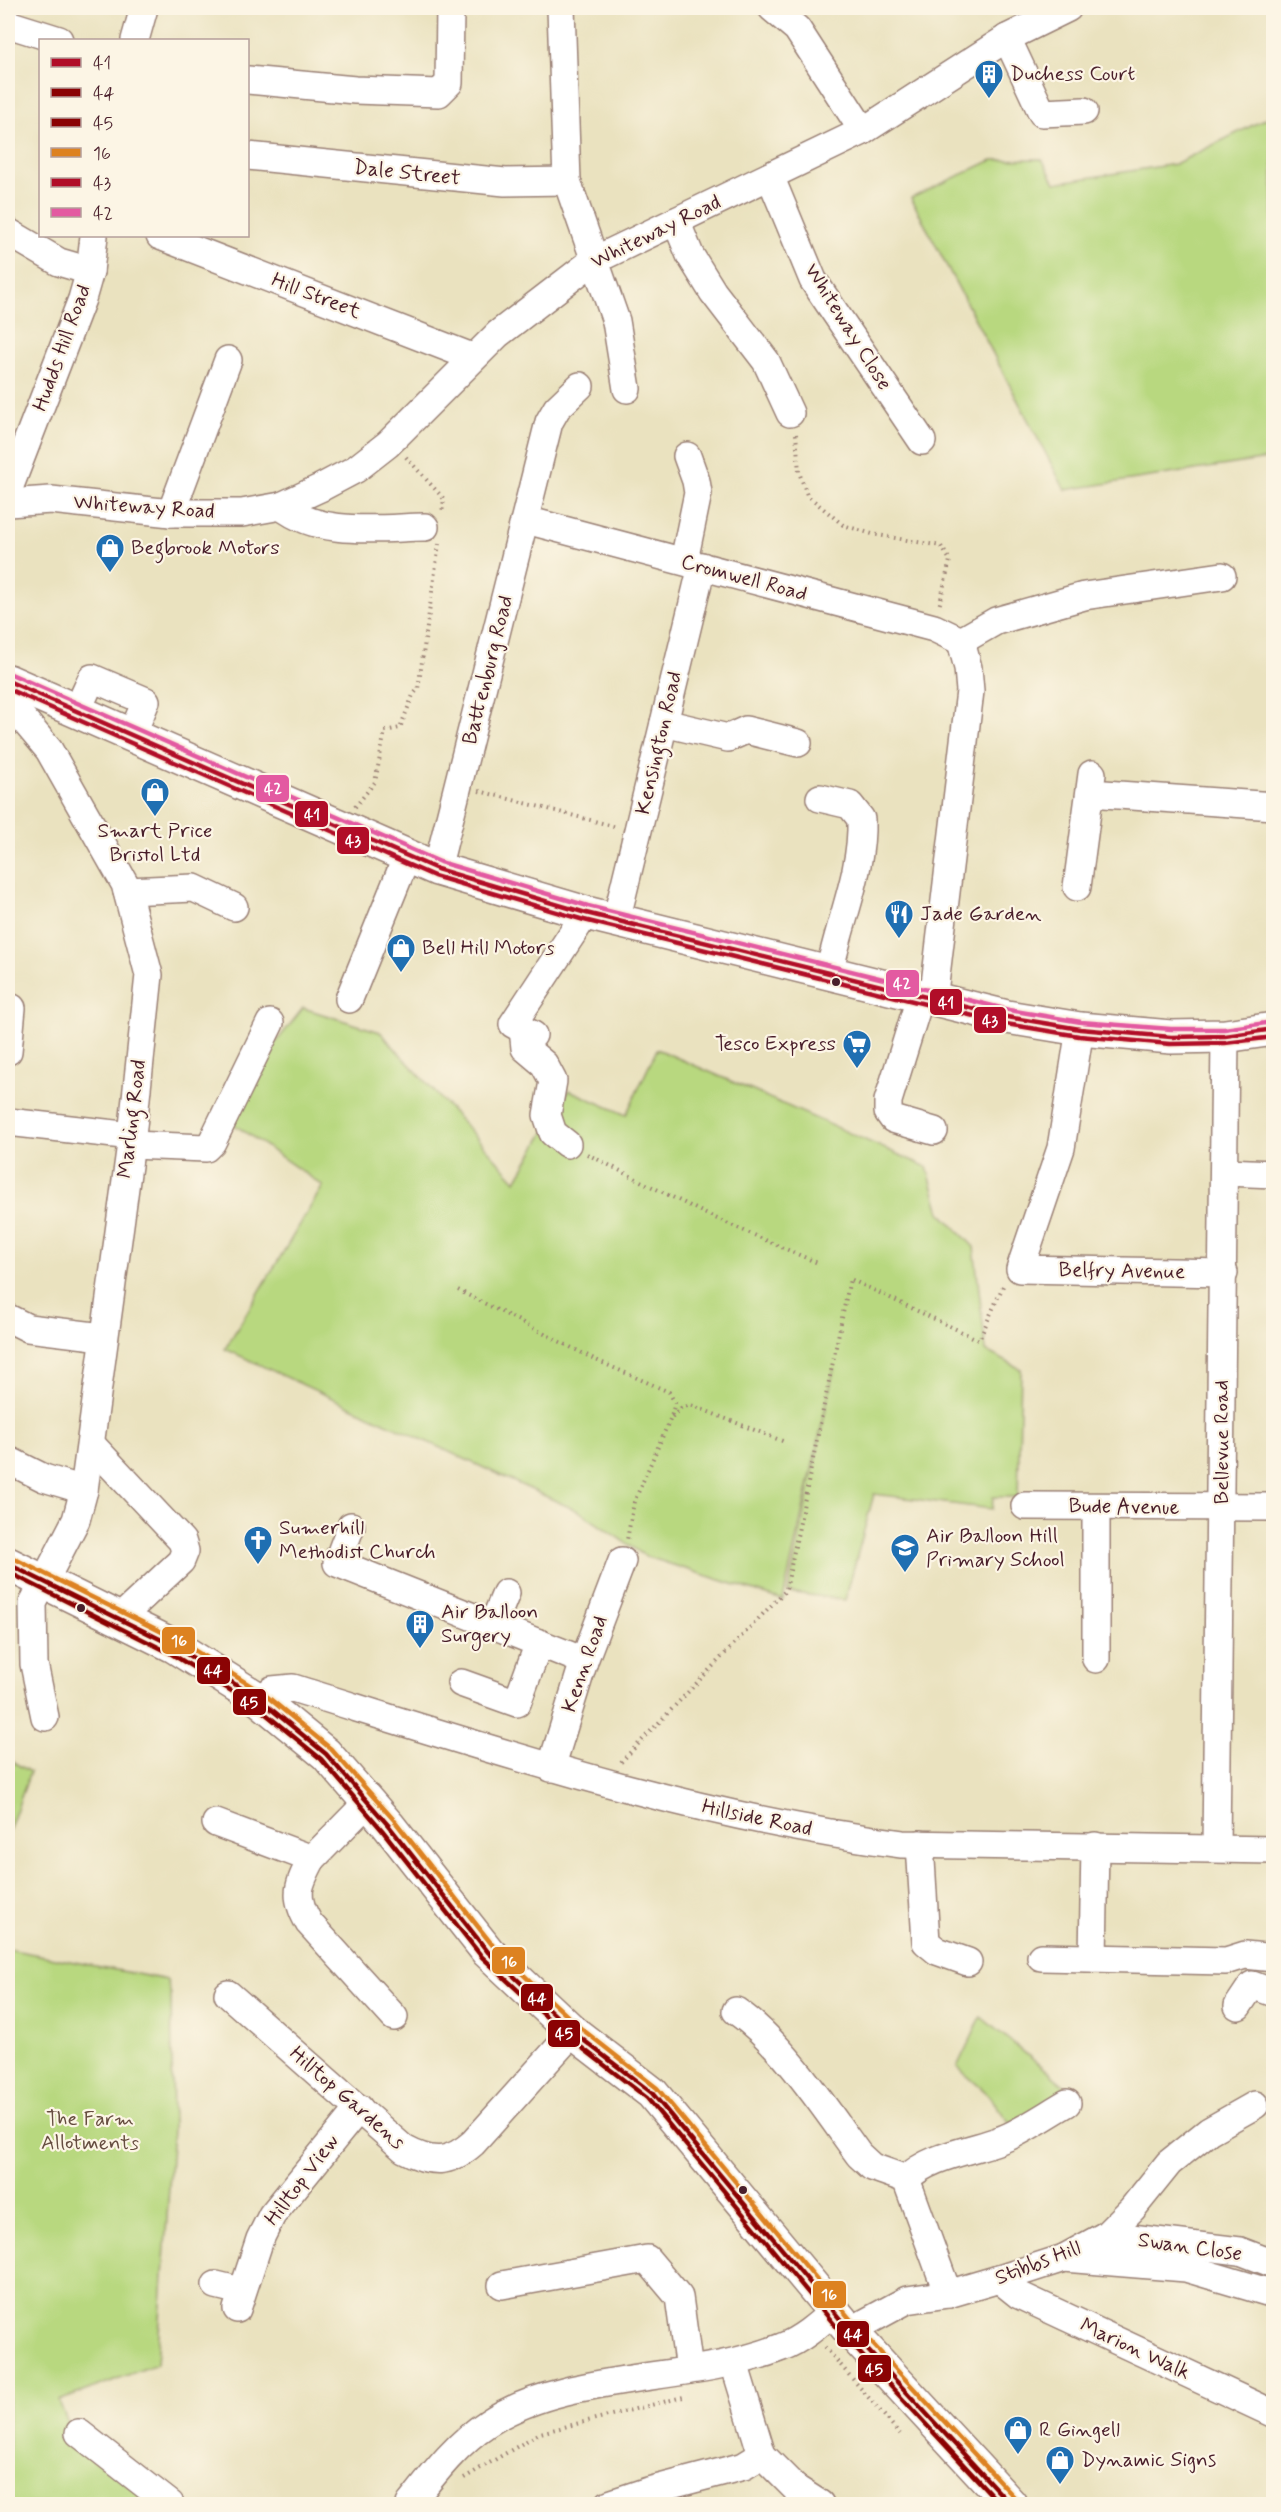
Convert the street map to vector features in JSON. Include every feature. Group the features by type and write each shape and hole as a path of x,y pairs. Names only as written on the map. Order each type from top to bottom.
{"main road":[{"path":"8,681 437,869 601,917 1007,1017 1080,1029 1172,1037 1225,1036 1274,1029"},
{"path":"8,1564 174,1646 260,1700 326,1754 488,1952 573,2032 652,2093 832,2324 1010,2505"}],"street":[{"path":"135,39 144,8"},
{"path":"249,80 355,90 439,93 449,83 450,8"},
{"path":"561,8 567,181 593,261 616,321 627,389"},
{"path":"772,8 797,30 862,131"},
{"name":"Whiteway Road","path":"8,503 62,500 171,513 242,513 280,506 356,469 392,441 472,357 498,334 593,261 862,131 1007,38 1068,8"},
{"path":"8,24 56,39"},
{"path":"1007,38 1042,113 1084,111"},
{"name":"Dale Street","path":"249,156 505,183 567,181"},
{"name":"Whiteway Close","path":"770,176 813,280 921,441"},
{"path":"676,221 690,255 713,292 766,361 790,413"},
{"path":"8,232 59,262 90,271"},
{"name":"Hudds Hill Road","path":"8,491 82,299 90,271 94,237"},
{"name":"Hill Street","path":"163,237 472,357"},
{"path":"171,513 228,360"},
{"name":"Battenburg Road","path":"437,869 549,422 557,408 580,386"},
{"name":"Kensington Road","path":"567,1144 553,1133 547,1115 554,1081 544,1064 525,1048 528,1032 513,1024 601,917 638,832 664,723 693,564 698,493 696,481 684,454"},
{"path":"280,506 299,518 343,528 436,528"},
{"name":"Cromwell Road","path":"526,520 934,628 961,641"},
{"path":"934,1131 893,1119 888,1112 888,1101 927,999 969,691 968,668 961,641 996,621 1084,596 1222,576"},
{"name":"Marling Road","path":"8,701 49,750 127,891 148,975 131,1140 84,1490 76,1520 33,1603 34,1664 45,1717"},
{"path":"664,723 728,738 746,730 798,743"},
{"path":"1077,887 1089,795 1274,806"},
{"path":"820,798 850,805 861,819 853,882 836,938 829,974"},
{"path":"349,999 407,856"},
{"path":"127,891 194,888 234,907"},
{"path":"8,1051 12,1008"},
{"path":"8,1122 131,1140 206,1148 212,1142 270,1023"},
{"path":"1020,1269 1061,1148 1080,1029"},
{"name":"Bellevue Road","path":"1216,1848 1222,1508 1225,1036"},
{"path":"1225,1172 1274,1174"},
{"name":"Belfry Avenue","path":"1020,1269 1224,1273"},
{"path":"8,1318 28,1328 103,1337"},
{"path":"90,1444 182,1541 185,1551 181,1561 120,1618"},
{"path":"8,1460 44,1478 84,1490"},
{"name":"Bude Avenue","path":"1025,1506 1274,1508"},
{"path":"1096,1507 1096,1659"},
{"path":"351,1526 337,1563 584,1661"},
{"name":"Kenn Road","path":"551,1768 584,1661 622,1561"},
{"path":"493,1624 506,1593"},
{"path":"461,1683 517,1703 539,1643"},
{"name":"Hillside Road","path":"260,1700 272,1690 293,1688 551,1768 764,1821 844,1836 920,1844 1274,1850"},
{"path":"368,1803 312,1859 300,1880 298,1905 309,1923 394,2017"},
{"path":"216,1823 312,1859"},
{"path":"920,1844 926,1942 937,1951 968,1962"},
{"path":"1093,1958 1095,1846"},
{"path":"1041,1957 1226,1961 1245,1955 1271,1977 1252,1985 1238,2006"},
{"name":"Hilltop Gardens","path":"228,1994 404,2149 418,2156 445,2160 459,2156 473,2143 573,2032"},
{"path":"736,2011 749,2020 780,2053 859,2155 872,2167 906,2179"},
{"path":"906,2179 915,2170 1010,2136 1066,2103"},
{"name":"Stibbs Hill","path":"410,2505 450,2455 488,2423 526,2402 587,2388 688,2383 734,2363 783,2347 832,2324 907,2300 948,2294 1064,2258 1106,2235 1132,2209 1169,2163 1209,2131 1256,2104"},
{"name":"Hilltop View","path":"232,2295 272,2215 359,2108"},
{"path":"906,2179 948,2294"},
{"name":"Swan Close","path":"1106,2235 1240,2251 1274,2264"},
{"path":"1064,2258 1186,2268 1274,2295"},
{"path":"502,2284 647,2259 679,2297 688,2383"},
{"name":"Marion Walk","path":"999,2279 1019,2295 1274,2414"},
{"path":"734,2363 762,2455 795,2488 820,2505"},
{"path":"79,2433 170,2505"},
{"path":"609,2505 648,2491 744,2466 762,2455"}],"path":[{"path":"790,413 798,442 800,472 807,495 843,525 872,534 941,546 950,560 939,609"},
{"path":"339,827 375,782 385,731 400,728 413,695 418,689 436,528 444,500 392,441"},
{"path":"458,786 638,832"},
{"path":"567,1144 706,1214 820,1264"},
{"path":"607,1782 622,1761 786,1590 850,1279 979,1340 999,1292 1012,1270 1020,1269"},
{"path":"458,1290 596,1360 669,1392 675,1403 634,1502 622,1561"},
{"path":"671,1417 681,1408 690,1405 785,1442"},
{"path":"832,2324 900,2434"},
{"path":"460,2482 465,2476 540,2433 688,2383"},
{"path":"8,2495 19,2505"}],"green space":[{"path":"1273,115 1273,458 1065,490 911,198 992,160 1042,159 1055,183 1175,164"},
{"path":"303,1008 380,1032 516,1181 569,1090 626,1115 657,1049 927,1167 940,1212 974,1247 986,1351 1021,1369 1018,1497 993,1497 992,1509 874,1494 845,1600 788,1592 834,1369 783,1600 645,1556 580,1512 225,1349 323,1186 219,1114"},
{"path":"8,1759 30,1772 8,1834"},
{"name":"The Farm Allotments","path":"8,1949 167,1980 171,1995 173,2129 157,2364 59,2401 72,2434 151,2504 8,2504"},
{"path":"981,2017 1071,2091 1011,2125 988,2094 957,2067"}],"transit line":[{"name":"42","path":"11,674 440,862 588,906 1009,1010 1081,1022 1171,1029 1224,1029 1273,1022"},
{"name":"41","path":"8,681 437,869 586,913 1007,1017 1080,1029 1171,1037 1225,1036 1274,1029"},
{"name":"43","path":"8,689 434,876 584,920 1006,1024 1079,1036 1170,1044 1225,1043 1274,1037"},
{"name":"16","path":"11,1557 178,1640 264,1694 331,1749 394,1820 494,1947 578,2026 657,2088 856,2326 1016,2499"},
{"name":"44","path":"8,1564 174,1646 260,1700 326,1754 388,1825 488,1952 573,2032 652,2093 850,2331 1010,2504"},
{"name":"45","path":"8,1572 170,1653 256,1706 321,1759 382,1830 482,1957 568,2037 647,2098 844,2336 1000,2504"}],"place":[{"name":"Duchess Court","path":"989,100"},
{"name":"Begbrook Motors","path":"110,574"},
{"name":"Smart Price Bristol Ltd","path":"155,818"},
{"name":"Jade Garden","path":"899,940"},
{"name":"Bell Hill Motors","path":"401,974"},
{"name":"Tesco Express","path":"857,1070"},
{"name":"Sumerhill Methodist Church","path":"258,1566"},
{"name":"Air Balloon Hill Primary School","path":"905,1574"},
{"name":"Air Balloon Surgery","path":"420,1650"},
{"name":"R Gingell","path":"1018,2456"},
{"name":"Dynamic Signs","path":"1060,2486"}]}
